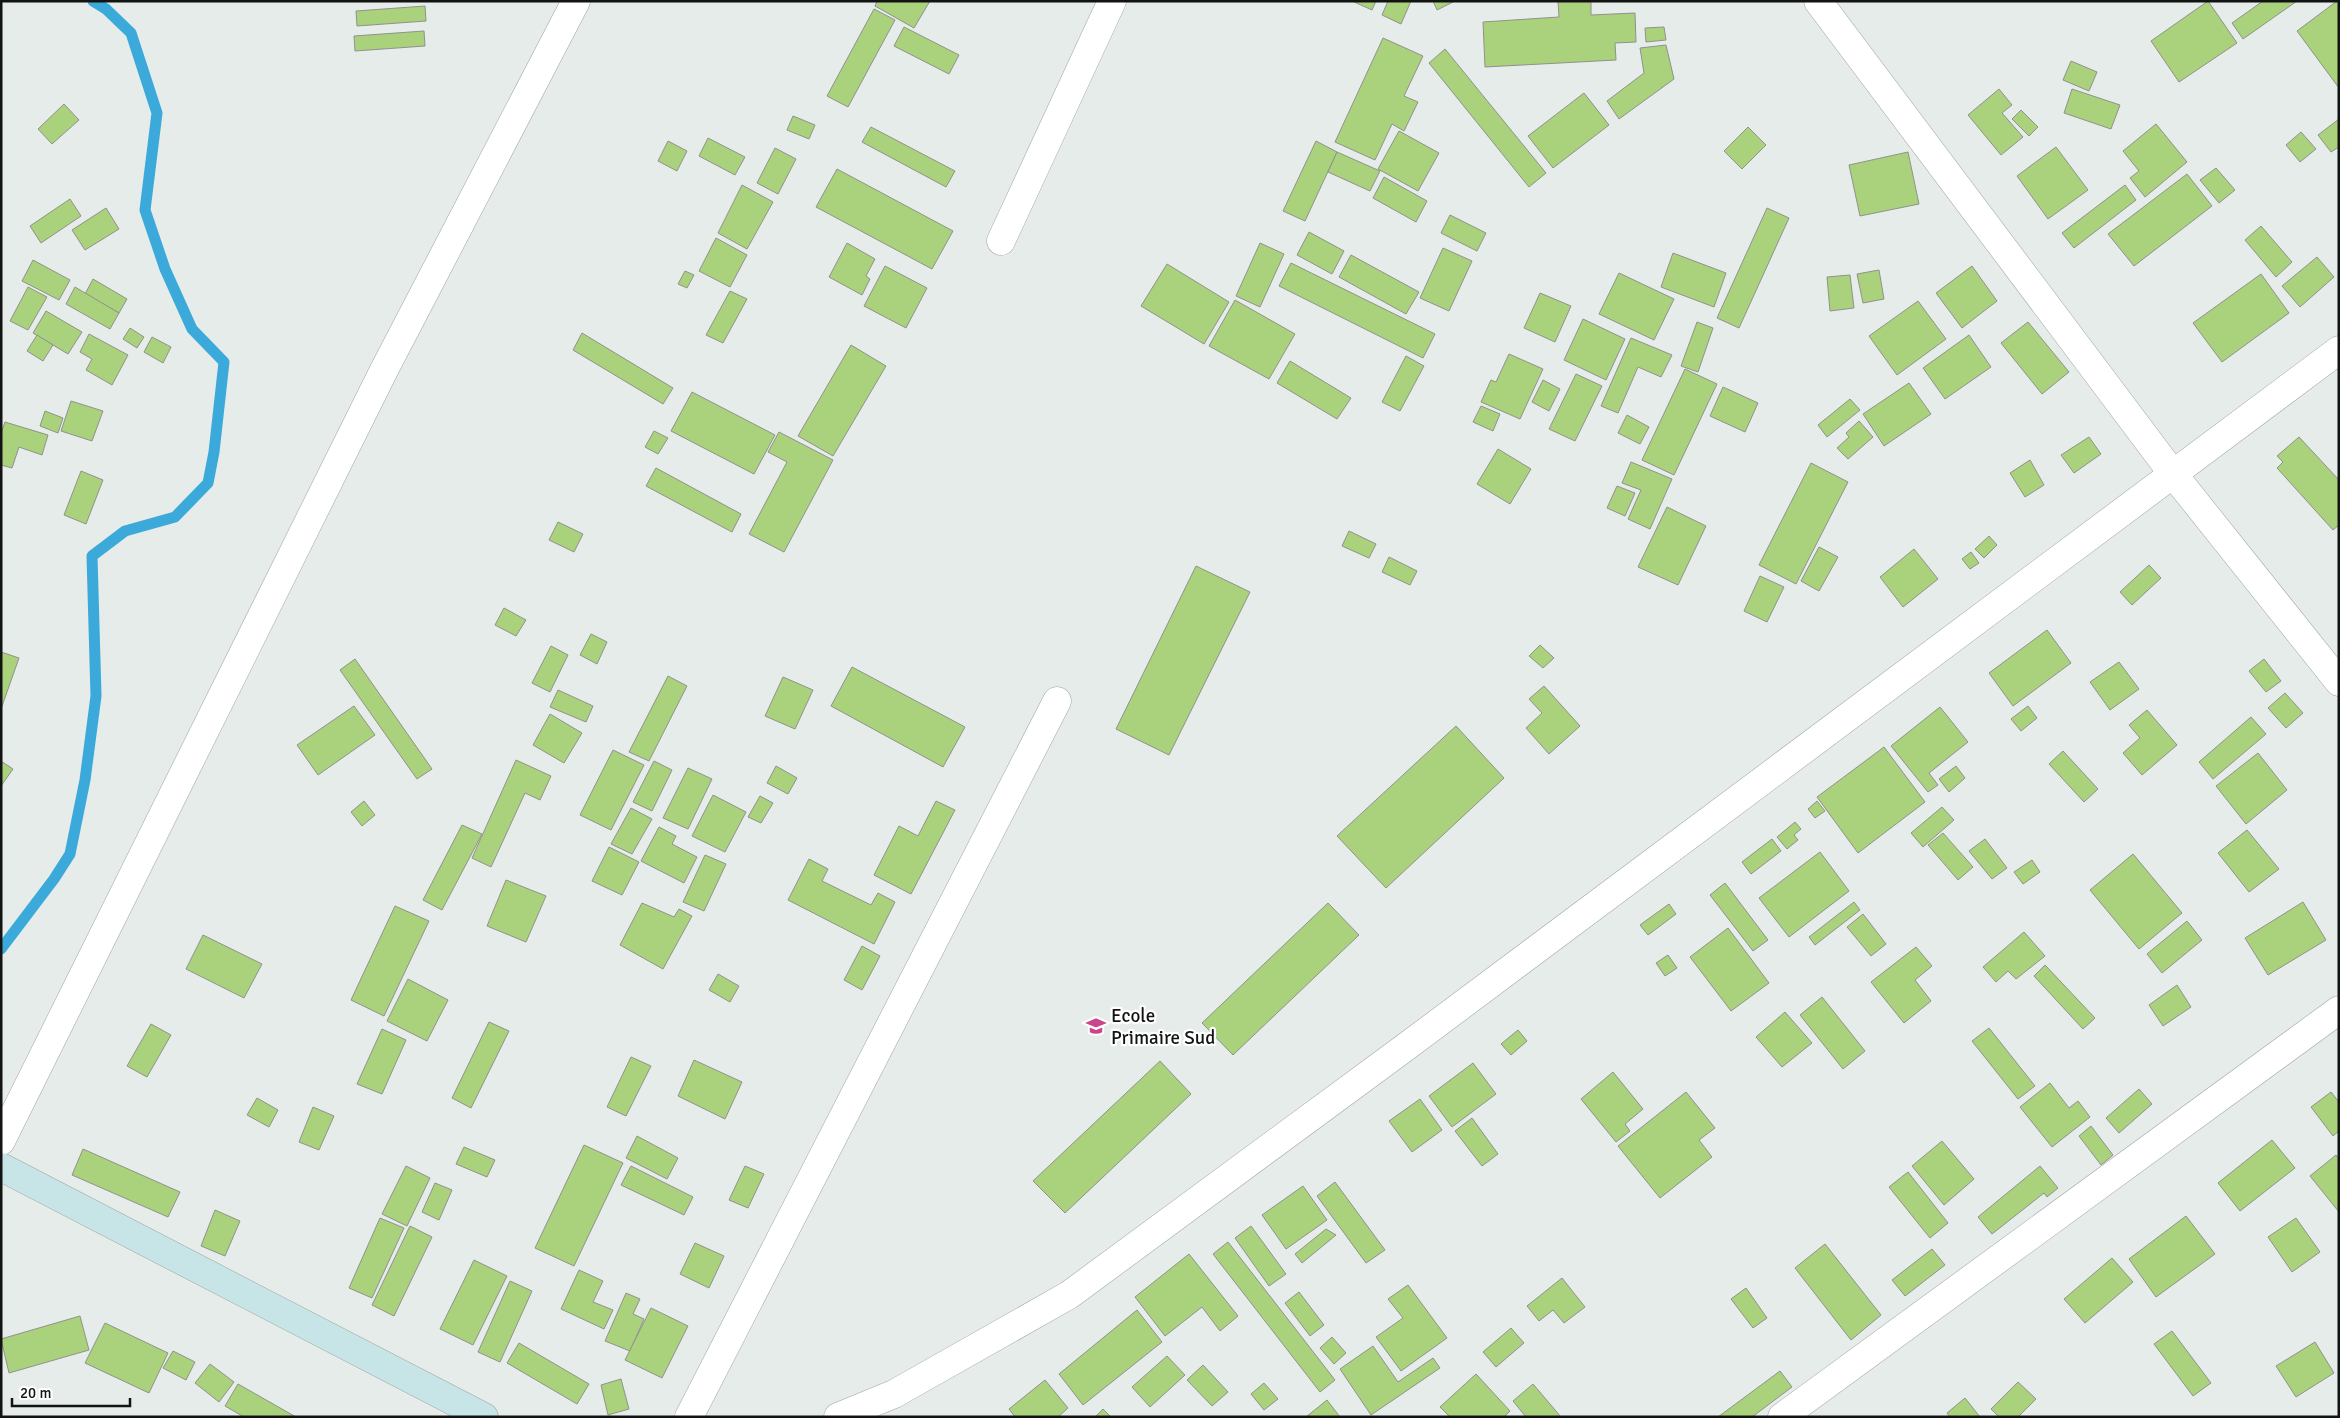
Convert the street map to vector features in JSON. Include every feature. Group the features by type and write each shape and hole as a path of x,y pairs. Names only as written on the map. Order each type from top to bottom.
{"main road":[{"path":"1,1167 484,1417"}],"street":[{"path":"1,1141 379,381 576,1"},
{"path":"1001,241 1112,1"},
{"path":"1823,3 2173,474 2339,682"},
{"path":"838,1417 894,1394 1069,1295 1403,1049 2339,350"},
{"path":"689,1417 1057,701"},
{"path":"1782,1417 2339,1010"}],"building":[{"path":"877,1 930,1 914,28 875,6"},
{"path":"1352,1 1376,1 1372,10"},
{"path":"1388,1 1411,1 1401,24 1382,15"},
{"path":"1433,1 1455,1 1437,10"},
{"path":"1558,1 1591,1 1591,15 1635,13 1636,42 1615,43 1616,60 1485,67 1483,22 1559,17"},
{"path":"2208,1 2237,43 2179,82 2151,41"},
{"path":"2263,1 2297,1 2243,39 2232,23"},
{"path":"2339,1 2339,88 2297,31"},
{"path":"425,6 426,21 357,26 356,11"},
{"path":"874,9 895,20 848,107 827,96"},
{"path":"904,27 959,55 949,74 894,46"},
{"path":"1664,27 1666,40 1646,42 1645,28"},
{"path":"424,31 425,46 355,51 354,36"},
{"path":"1383,38 1423,56 1404,96 1418,102 1404,131 1392,124 1375,160 1335,142"},
{"path":"1666,45 1674,79 1619,119 1607,101 1644,73 1640,48"},
{"path":"1445,49 1546,173 1529,187 1429,63"},
{"path":"2071,61 2097,72 2089,91 2063,80"},
{"path":"1999,89 2012,105 2002,113 2023,137 2001,155 1968,115"},
{"path":"2072,89 2120,105 2111,129 2064,113"},
{"path":"1584,93 1609,125 1553,168 1528,136"},
{"path":"64,104 79,120 52,144 38,129"},
{"path":"2021,110 2038,127 2029,136 2012,119"},
{"path":"793,116 815,125 809,139 787,130"},
{"path":"2339,119 2339,147 2331,152 2318,135"},
{"path":"2156,124 2187,162 2145,197 2130,178 2139,171 2123,151"},
{"path":"871,127 955,171 946,187 862,142"},
{"path":"1748,127 1766,145 1742,169 1724,151"},
{"path":"1399,131 1439,153 1418,191 1378,169"},
{"path":"2301,132 2316,149 2300,162 2286,145"},
{"path":"708,138 745,157 735,175 699,156"},
{"path":"668,141 687,151 677,171 658,161"},
{"path":"1316,141 1337,152 1305,221 1283,211"},
{"path":"2056,147 2088,190 2048,219 2017,176"},
{"path":"775,148 796,159 778,194 757,183"},
{"path":"1337,152 1380,171 1370,191 1328,172"},
{"path":"1908,152 1919,204 1860,216 1849,165"},
{"path":"2216,168 2235,190 2219,203 2200,180"},
{"path":"837,169 953,231 932,269 816,207"},
{"path":"2187,174 2212,206 2134,266 2108,234"},
{"path":"1384,177 1427,201 1416,222 1373,198"},
{"path":"742,185 773,202 747,249 718,233"},
{"path":"2125,185 2136,200 2074,248 2062,233"},
{"path":"70,199 81,216 41,243 30,226"},
{"path":"106,208 119,229 85,250 72,230"},
{"path":"1767,208 1789,218 1739,328 1717,318"},
{"path":"1450,215 1486,233 1477,251 1441,233"},
{"path":"2261,226 2292,262 2276,277 2245,240"},
{"path":"1309,232 1344,251 1332,274 1297,255"},
{"path":"716,238 747,255 730,287 699,271"},
{"path":"847,243 875,259 866,276 870,279 862,295 829,277"},
{"path":"1260,243 1284,254 1260,307 1236,296"},
{"path":"1443,248 1472,261 1449,311 1420,298"},
{"path":"1673,253 1726,273 1714,307 1661,287"},
{"path":"1351,255 1419,292 1406,314 1339,277"},
{"path":"2317,257 2334,277 2300,307 2282,286"},
{"path":"33,260 70,280 59,300 22,281"},
{"path":"1291,263 1435,334 1423,358 1279,286"},
{"path":"1167,264 1229,302 1204,344 1141,306"},
{"path":"885,266 927,288 906,328 864,306"},
{"path":"1972,266 1997,301 1962,328 1936,293"},
{"path":"1879,270 1884,299 1863,303 1857,274"},
{"path":"685,271 694,275 687,288 678,284"},
{"path":"1619,273 1674,299 1654,340 1599,314"},
{"path":"2261,274 2289,313 2222,362 2193,323"},
{"path":"1850,275 1854,308 1830,311 1827,277"},
{"path":"93,279 127,299 119,313 85,294"},
{"path":"28,287 47,297 28,330 10,321"},
{"path":"75,287 119,313 110,329 66,304"},
{"path":"730,291 747,299 723,343 706,335"},
{"path":"1540,293 1571,306 1555,342 1524,328"},
{"path":"1235,300 1295,334 1269,379 1209,346"},
{"path":"1918,301 1946,339 1897,375 1869,336"},
{"path":"46,311 82,332 68,354 33,333"},
{"path":"1583,319 1625,339 1606,380 1564,360"},
{"path":"1697,322 1713,328 1698,372 1681,366"},
{"path":"2028,322 2069,372 2042,394 2001,343"},
{"path":"130,328 144,337 137,348 123,339"},
{"path":"582,333 673,388 663,404 573,350"},
{"path":"89,334 128,355 112,385 86,370 92,359 80,352"},
{"path":"37,335 53,345 43,361 27,351"},
{"path":"1969,335 1991,367 1945,399 1923,368"},
{"path":"152,337 171,347 163,363 144,352"},
{"path":"1631,338 1672,355 1661,377 1638,367 1618,413 1601,406"},
{"path":"851,345 886,366 833,456 798,436"},
{"path":"1509,354 1543,369 1520,419 1481,402 1491,380 1496,382"},
{"path":"1406,356 1424,366 1400,411 1382,402"},
{"path":"1290,361 1351,398 1337,419 1277,383"},
{"path":"1685,369 1717,384 1674,475 1642,460"},
{"path":"1576,374 1602,386 1575,441 1549,429"},
{"path":"1543,380 1560,389 1549,411 1532,402"},
{"path":"1909,383 1931,414 1884,446 1863,414"},
{"path":"1723,387 1758,403 1745,432 1710,416"},
{"path":"692,392 775,435 754,474 671,431"},
{"path":"1850,399 1860,410 1827,437 1818,425"},
{"path":"71,401 103,411 92,441 61,431"},
{"path":"1481,406 1500,414 1493,431 1473,422"},
{"path":"45,411 63,418 58,433 40,426"},
{"path":"1627,415 1649,427 1640,444 1618,433"},
{"path":"1859,421 1873,437 1848,459 1837,448 1849,437 1846,433"},
{"path":"5,422 48,435 42,455 19,447 12,468 1,465 1,433"},
{"path":"654,431 668,438 658,454 645,447"},
{"path":"779,432 833,460 784,552 749,534 787,462 768,452"},
{"path":"2089,437 2101,454 2074,473 2061,455"},
{"path":"2299,437 2339,480 2339,525 2333,530 2277,468 2283,462 2277,456"},
{"path":"1498,449 1531,469 1510,504 1477,484"},
{"path":"2030,460 2044,485 2025,497 2010,473"},
{"path":"1631,462 1672,479 1650,529 1628,519 1641,490 1622,483"},
{"path":"1811,463 1848,482 1796,584 1759,565"},
{"path":"656,468 741,514 732,532 646,486"},
{"path":"81,471 103,480 86,524 64,515"},
{"path":"1617,486 1635,493 1625,516 1607,508"},
{"path":"1667,507 1706,526 1678,585 1638,567"},
{"path":"558,522 583,534 574,552 549,540"},
{"path":"1349,531 1376,544 1369,558 1342,546"},
{"path":"1989,536 1997,545 1984,558 1975,549"},
{"path":"1819,547 1838,557 1819,591 1801,581"},
{"path":"1914,549 1938,579 1903,607 1880,577"},
{"path":"1971,552 1979,563 1970,569 1962,559"},
{"path":"1389,557 1417,571 1410,585 1382,572"},
{"path":"2149,565 2161,578 2132,605 2120,592"},
{"path":"1196,566 1250,592 1169,755 1116,729"},
{"path":"1760,576 1784,587 1767,622 1744,611"},
{"path":"504,608 526,620 516,636 495,625"},
{"path":"2047,630 2071,663 2013,706 1989,673"},
{"path":"591,634 607,642 597,664 580,655"},
{"path":"1540,645 1554,658 1543,668 1529,656"},
{"path":"551,646 568,655 550,692 532,683"},
{"path":"1,652 19,658 1,709"},
{"path":"355,659 432,769 417,779 340,670"},
{"path":"2264,659 2281,681 2266,692 2249,671"},
{"path":"2119,662 2139,689 2110,710 2090,682"},
{"path":"852,667 965,727 943,767 831,706"},
{"path":"668,676 687,686 649,761 629,752"},
{"path":"783,677 813,690 795,729 765,716"},
{"path":"1544,686 1580,726 1549,754 1526,728 1542,713 1529,699"},
{"path":"558,690 593,706 586,722 550,707"},
{"path":"2285,693 2303,713 2286,728 2268,708"},
{"path":"354,706 375,735 318,775 297,745"},
{"path":"2028,706 2037,718 2021,731 2011,719"},
{"path":"1940,707 1968,742 1929,773 1938,785 1928,792 1891,746"},
{"path":"2147,710 2177,745 2142,775 2123,753 2140,738 2129,725"},
{"path":"550,714 582,733 564,763 533,745"},
{"path":"2251,717 2266,734 2213,779 2199,762"},
{"path":"1456,726 1504,778 1386,888 1337,836"},
{"path":"1884,747 1925,802 1858,853 1817,797"},
{"path":"613,750 644,765 611,830 580,815"},
{"path":"2063,751 2098,789 2084,802 2049,764"},
{"path":"2258,753 2287,790 2246,824 2216,786"},
{"path":"516,760 551,776 540,800 525,793 491,867 472,858"},
{"path":"1,761 13,769 1,786"},
{"path":"654,761 672,770 652,811 633,802"},
{"path":"776,766 797,778 788,794 767,783"},
{"path":"1956,766 1965,778 1949,792 1939,779"},
{"path":"688,768 712,779 688,829 663,818"},
{"path":"713,795 746,812 725,852 692,836"},
{"path":"760,796 773,803 761,823 748,817"},
{"path":"364,801 375,815 362,826 351,812"},
{"path":"936,801 955,810 911,894 874,875 899,826 918,836"},
{"path":"1817,801 1825,811 1815,818 1808,809"},
{"path":"1942,807 1954,820 1923,847 1911,833"},
{"path":"631,808 652,819 632,854 611,844"},
{"path":"1795,822 1801,829 1794,835 1798,840 1787,849 1777,837"},
{"path":"462,825 482,834 442,910 423,900"},
{"path":"659,827 676,836 672,844 697,857 684,883 641,861"},
{"path":"2247,830 2279,869 2249,892 2218,853"},
{"path":"1943,833 1973,867 1958,880 1928,845"},
{"path":"1772,839 1781,851 1751,874 1742,862"},
{"path":"1985,839 2007,868 1992,879 1969,851"},
{"path":"609,847 639,862 622,895 592,881"},
{"path":"1820,852 1849,891 1789,937 1759,898"},
{"path":"2133,854 2182,913 2139,949 2090,890"},
{"path":"705,855 726,864 704,911 683,902"},
{"path":"809,859 828,869 822,881 871,905 878,893 895,902 874,944 788,900"},
{"path":"2032,860 2040,872 2023,884 2014,872"},
{"path":"506,880 546,896 526,942 487,926"},
{"path":"1725,883 1768,940 1753,951 1710,895"},
{"path":"1854,902 1860,910 1815,945 1809,937"},
{"path":"2303,902 2326,940 2268,975 2245,938"},
{"path":"642,903 674,917 679,909 692,916 663,969 620,945"},
{"path":"1328,903 1359,935 1233,1055 1202,1023"},
{"path":"1669,904 1676,914 1648,935 1640,925"},
{"path":"395,906 429,921 384,1016 351,1000"},
{"path":"1863,914 1886,944 1871,956 1847,927"},
{"path":"2187,921 2202,940 2162,973 2147,954"},
{"path":"1728,928 1769,983 1731,1011 1690,957"},
{"path":"2024,932 2045,956 2016,979 2008,971 1996,982 1983,967"},
{"path":"203,935 262,964 244,998 186,969"},
{"path":"862,946 880,956 862,990 844,980"},
{"path":"1916,947 1932,966 1915,980 1931,1001 1904,1023 1871,982"},
{"path":"1668,955 1677,968 1665,976 1656,963"},
{"path":"2045,965 2095,1018 2083,1029 2034,976"},
{"path":"718,974 739,986 730,1002 709,990"},
{"path":"408,979 448,1000 427,1041 387,1021"},
{"path":"2177,985 2191,1007 2163,1026 2149,1005"},
{"path":"1822,997 1865,1051 1843,1069 1800,1015"},
{"path":"1785,1012 1812,1043 1782,1067 1756,1037"},
{"path":"489,1022 509,1031 471,1108 452,1098"},
{"path":"151,1024 171,1035 147,1077 127,1066"},
{"path":"1989,1028 2035,1086 2018,1099 1972,1041"},
{"path":"382,1029 406,1040 382,1094 357,1084"},
{"path":"1518,1030 1527,1041 1511,1055 1501,1044"},
{"path":"631,1057 651,1066 626,1116 607,1107"},
{"path":"694,1060 742,1082 725,1119 678,1096"},
{"path":"1160,1061 1191,1094 1065,1213 1033,1181"},
{"path":"1473,1063 1496,1094 1452,1127 1429,1096"},
{"path":"1613,1072 1643,1109 1625,1124 1630,1131 1616,1142 1581,1099"},
{"path":"2050,1083 2069,1108 2078,1101 2090,1117 2052,1147 2020,1107"},
{"path":"2139,1089 2152,1104 2119,1133 2106,1118"},
{"path":"1686,1092 1715,1128 1699,1140 1712,1157 1660,1198 1618,1146"},
{"path":"2331,1092 2339,1102 2339,1131 2333,1136 2311,1107"},
{"path":"257,1098 278,1110 269,1127 247,1115"},
{"path":"1420,1099 1442,1130 1412,1152 1389,1121"},
{"path":"313,1107 334,1116 319,1150 299,1142"},
{"path":"1472,1118 1498,1154 1482,1166 1455,1131"},
{"path":"2091,1126 2113,1155 2101,1165 2079,1136"},
{"path":"637,1136 678,1158 667,1179 626,1158"},
{"path":"2272,1140 2295,1168 2240,1211 2218,1183"},
{"path":"1942,1141 1974,1179 1944,1205 1912,1166"},
{"path":"584,1145 623,1163 574,1266 535,1248"},
{"path":"464,1147 495,1160 487,1177 456,1164"},
{"path":"83,1149 180,1192 168,1217 72,1175"},
{"path":"2336,1155 2339,1159 2339,1212 2310,1176"},
{"path":"406,1166 430,1178 407,1226 382,1214"},
{"path":"631,1166 693,1197 684,1215 621,1185"},
{"path":"745,1166 764,1174 748,1208 729,1200"},
{"path":"2040,1166 2058,1188 2047,1197 2044,1193 1992,1234 1978,1217"},
{"path":"1908,1172 1948,1223 1930,1238 1889,1187"},
{"path":"1335,1182 1385,1250 1366,1263 1317,1196"},
{"path":"435,1183 452,1190 439,1220 422,1212"},
{"path":"1303,1186 1327,1220 1286,1249 1262,1215"},
{"path":"215,1210 240,1221 225,1256 201,1246"},
{"path":"2186,1216 2215,1254 2156,1297 2129,1259"},
{"path":"380,1218 404,1228 372,1298 349,1288"},
{"path":"2296,1218 2320,1252 2292,1272 2268,1237"},
{"path":"410,1226 432,1237 394,1316 372,1305"},
{"path":"1251,1226 1286,1274 1269,1286 1235,1238"},
{"path":"1326,1229 1336,1235 1302,1263 1295,1254"},
{"path":"1228,1242 1335,1380 1320,1392 1213,1254"},
{"path":"695,1243 724,1256 709,1288 680,1274"},
{"path":"1825,1244 1881,1315 1851,1340 1795,1268"},
{"path":"1932,1249 1945,1265 1905,1296 1892,1280"},
{"path":"1189,1254 1238,1316 1220,1331 1202,1307 1165,1336 1135,1297"},
{"path":"2112,1258 2133,1282 2085,1323 2064,1299"},
{"path":"474,1260 507,1276 473,1345 440,1329"},
{"path":"579,1270 603,1281 593,1302 613,1310 604,1329 561,1309"},
{"path":"1562,1278 1585,1307 1564,1323 1553,1310 1539,1321 1527,1306"},
{"path":"510,1281 532,1291 500,1362 478,1352"},
{"path":"1408,1285 1447,1338 1401,1371 1376,1337 1403,1318 1388,1299"},
{"path":"1746,1288 1767,1318 1753,1328 1731,1299"},
{"path":"1299,1292 1324,1325 1310,1336 1285,1303"},
{"path":"626,1293 640,1299 633,1314 644,1319 630,1351 605,1341"},
{"path":"651,1308 688,1326 662,1378 625,1360"},
{"path":"1137,1310 1162,1342 1083,1405 1059,1374"},
{"path":"80,1316 89,1350 9,1373 1,1339"},
{"path":"105,1323 168,1353 149,1393 85,1363"},
{"path":"1511,1328 1524,1343 1496,1367 1483,1352"},
{"path":"2172,1331 2211,1383 2193,1396 2154,1344"},
{"path":"1332,1337 1346,1353 1334,1364 1320,1348"},
{"path":"2315,1342 2334,1373 2296,1397 2276,1366"},
{"path":"519,1343 589,1384 577,1404 507,1363"},
{"path":"1373,1346 1398,1382 1433,1358 1440,1368 1371,1415 1340,1369"},
{"path":"173,1351 195,1362 186,1380 163,1368"},
{"path":"1167,1356 1185,1375 1150,1407 1132,1387"},
{"path":"210,1364 234,1382 219,1402 195,1383"},
{"path":"1203,1365 1228,1392 1212,1406 1187,1380"},
{"path":"1780,1371 1792,1387 1752,1417 1718,1417"},
{"path":"1476,1374 1510,1411 1504,1417 1450,1417 1440,1407"},
{"path":"621,1379 629,1409 608,1415 601,1385"},
{"path":"1045,1380 1068,1408 1058,1417 1015,1417 1009,1409"},
{"path":"2018,1382 2036,1399 2018,1417 1999,1417 1991,1409"},
{"path":"1264,1383 1278,1399 1264,1410 1251,1394"},
{"path":"238,1384 296,1417 244,1417 225,1406"},
{"path":"1533,1384 1561,1417 1526,1417 1513,1401"},
{"path":"1965,1398 1980,1417 1950,1417 1947,1413"},
{"path":"1327,1400 1340,1417 1306,1417"},
{"path":"1103,1409 1111,1417 1095,1417"}],"waterway":[{"path":"1,949 54,879 70,854 85,780 96,696 92,556 125,531 175,517 208,483 214,452 224,362 192,329 165,269 145,210 157,113 131,33 106,9 93,1"}],"place":[{"name":"Ecole Primaire Sud","path":"1096,1026"}]}
